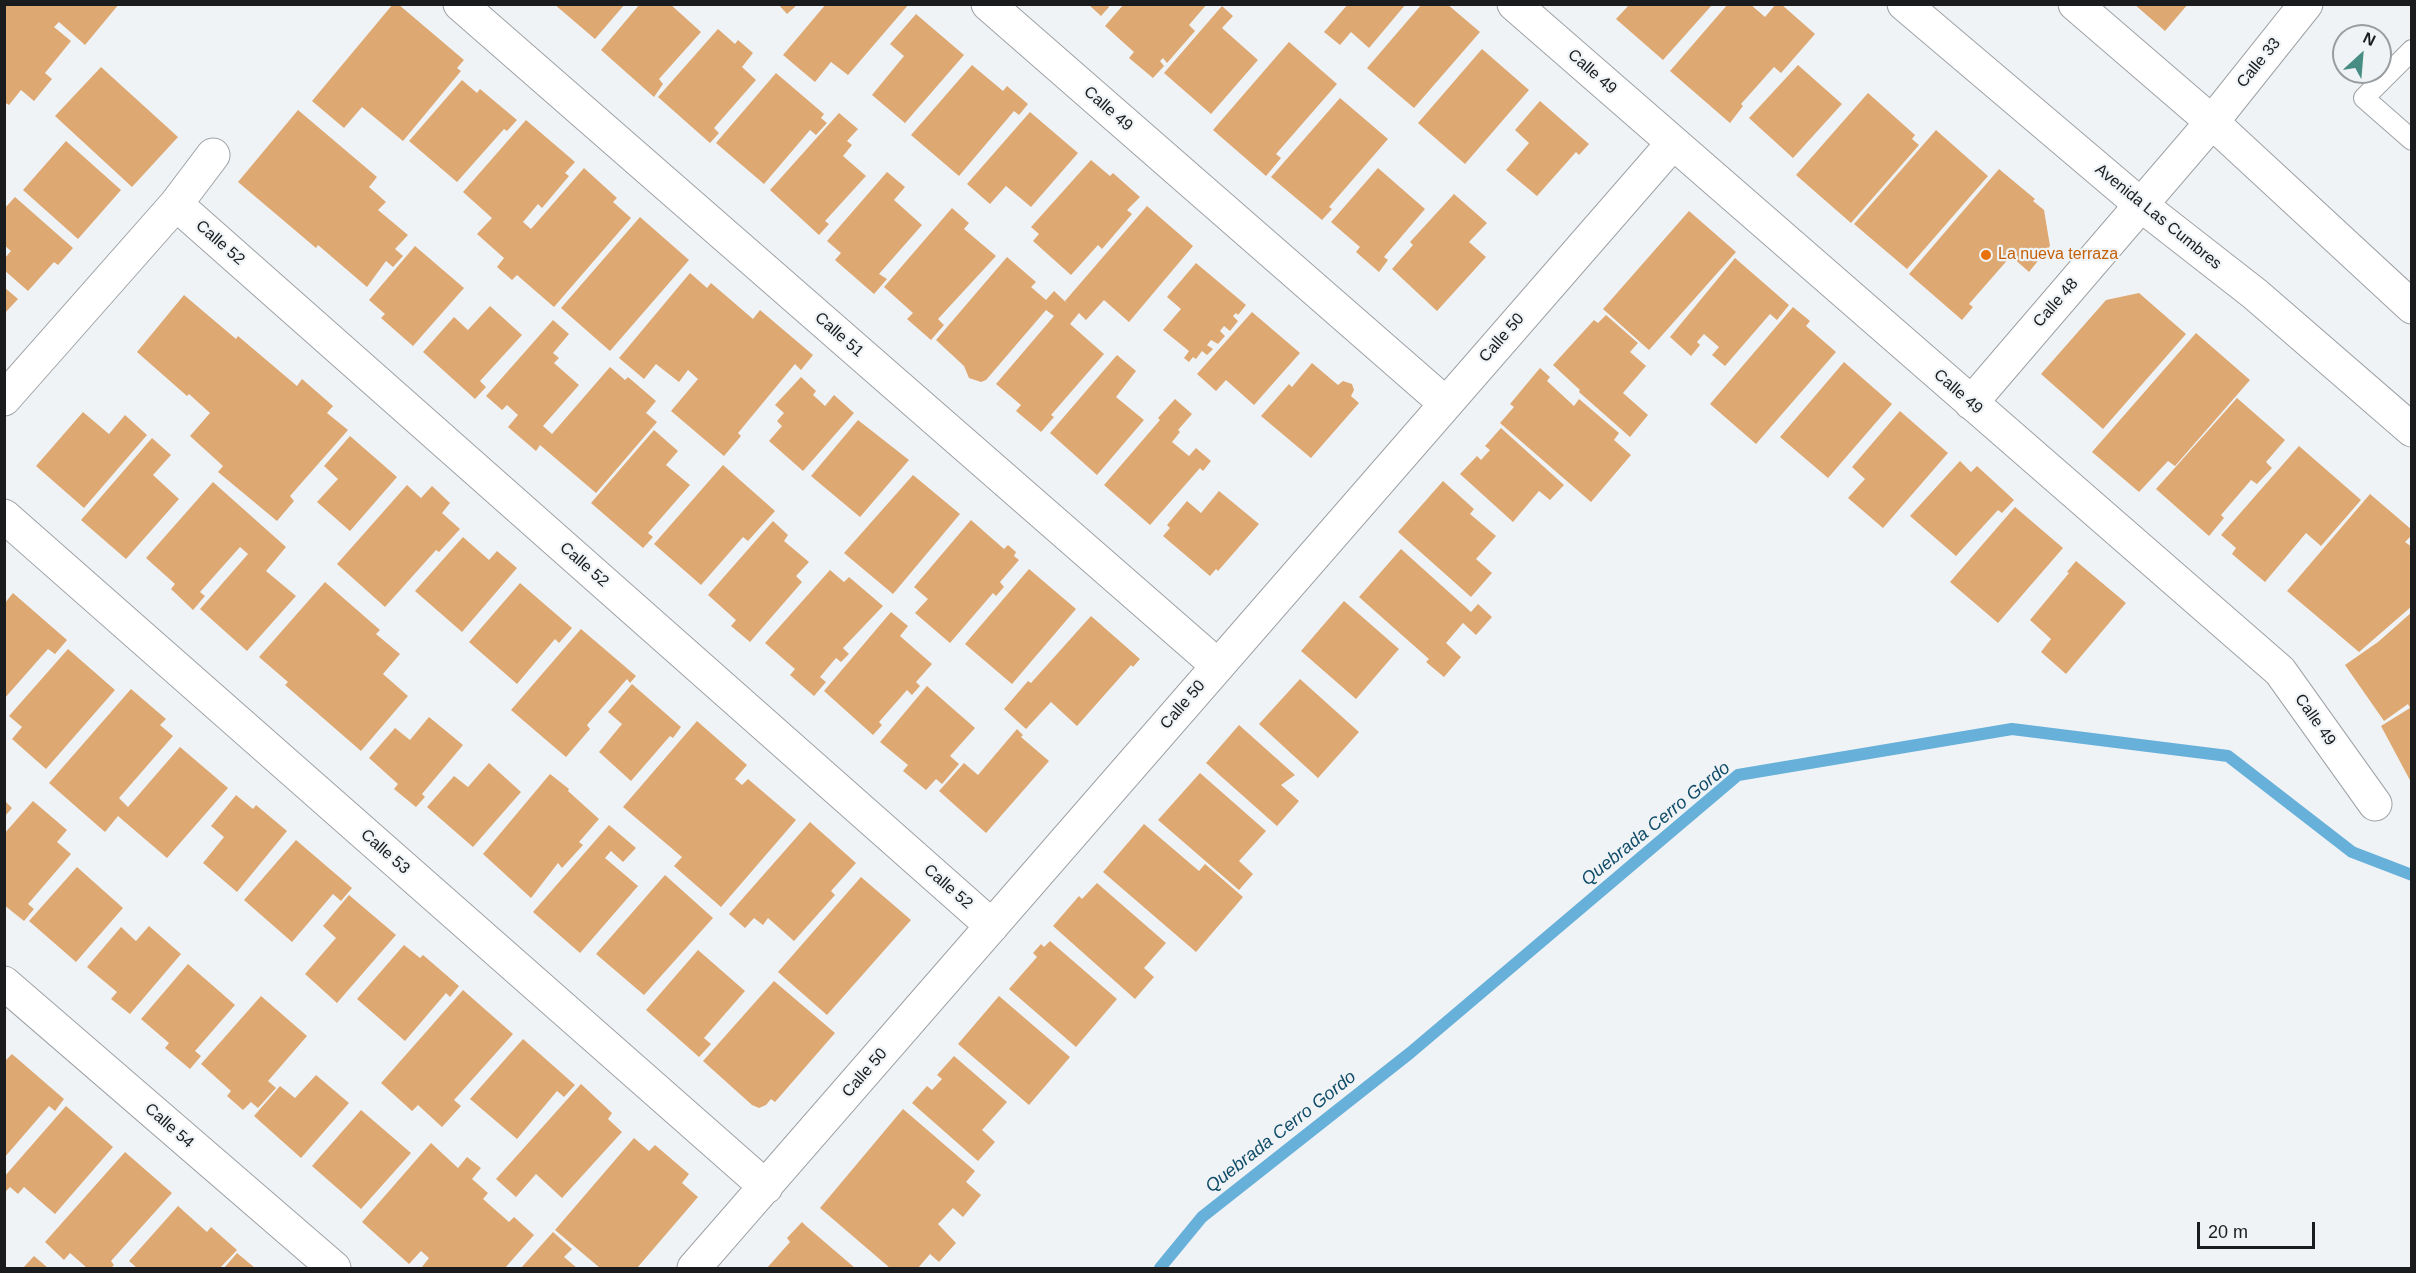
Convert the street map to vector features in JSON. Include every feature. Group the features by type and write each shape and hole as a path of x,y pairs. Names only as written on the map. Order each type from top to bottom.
{"street":[{"name":"Calle 51","path":"460,4 1217,665"},
{"name":"Calle 49","path":"988,4 1445,403"},
{"name":"Calle 49","path":"1514,4 2280,671 2375,804"},
{"name":"Avenida Las Cumbres","path":"1904,4 2141,205 2255,294 2412,430"},
{"path":"2075,4 2212,122 2412,307"},
{"name":"Calle 33","path":"2212,122 2306,4"},
{"name":"Calle 48","path":"1971,403 2212,122"},
{"name":"Calle 50","path":"694,1269 1673,143"},
{"path":"4,399 176,204 213,155"},
{"name":"Calle 52","path":"176,204 992,926"},
{"name":"Calle 53","path":"4,516 766,1187"},
{"name":"Calle 54","path":"4,983 334,1269"}],"lane":[{"path":"2412,50 2364,98 2412,140"}],"building":[{"path":"4,4 119,4 85,45 59,22 54,27 71,41 45,73 52,79 34,101 21,90 9,105 4,102"},
{"path":"393,4 398,4 464,60 457,68 461,71 403,141 362,107 344,128 312,101"},
{"path":"554,4 625,4 595,39"},
{"path":"640,4 670,4 701,32 659,79 663,84 654,97 601,50"},
{"path":"778,4 798,4 787,14"},
{"path":"826,4 909,4 848,75 831,62 815,82 783,55"},
{"path":"1088,4 1107,4 1109,7 1101,16"},
{"path":"1124,4 1207,4 1189,25 1195,31 1167,63 1163,58 1160,61 1164,66 1153,78 1129,58 1134,52 1105,26"},
{"path":"1348,4 1406,4 1369,48 1351,32 1340,45 1324,32"},
{"path":"1422,4 1447,4 1480,32 1414,108 1367,68"},
{"path":"1728,4 1750,4 1765,17 1776,4 1781,4 1815,34 1781,73 1774,67 1741,104 1743,106 1730,123 1670,71"},
{"path":"2134,4 2188,4 2165,31"},
{"path":"1629,5 1712,5 1663,60 1616,19"},
{"path":"1222,6 1233,16 1222,28 1258,60 1211,114 1164,73"},
{"path":"916,14 964,55 905,123 872,95 904,56 890,44"},
{"path":"718,29 735,44 738,40 753,53 742,67 756,80 714,128 719,133 710,143 658,97"},
{"path":"1289,42 1337,84 1276,154 1281,158 1266,176 1213,130"},
{"path":"1482,49 1529,90 1465,164 1418,123"},
{"path":"972,65 1003,91 1007,86 1028,104 1019,115 1014,111 959,176 911,135"},
{"path":"1798,65 1842,104 1793,158 1749,118"},
{"path":"101,67 178,137 132,187 55,116"},
{"path":"776,73 824,114 821,118 827,123 816,135 810,130 764,184 716,143"},
{"path":"462,80 477,93 480,89 517,120 507,131 504,129 457,182 409,141"},
{"path":"1868,93 1915,135 1912,139 1919,145 1851,223 1796,175"},
{"path":"1340,98 1388,139 1329,207 1332,209 1322,220 1271,177"},
{"path":"1540,101 1589,144 1579,155 1576,152 1537,196 1506,170 1529,143 1515,130"},
{"path":"298,110 377,177 369,187 386,202 378,210 408,235 395,249 403,256 393,267 386,261 367,287 318,245 316,248 238,182"},
{"path":"1030,112 1078,153 1031,207 1006,186 990,204 967,184"},
{"path":"839,113 858,129 847,141 852,145 843,156 866,176 825,221 829,224 819,235 770,190"},
{"path":"526,120 575,162 565,173 569,176 542,208 538,204 523,222 531,229 584,168 617,198 613,202 631,218 554,307 517,275 512,280 497,267 504,258 477,234 492,218 463,192"},
{"path":"1936,130 1988,176 1907,269 1854,224"},
{"path":"66,141 121,190 78,239 23,190"},
{"path":"1091,160 1110,176 1113,173 1140,197 1127,210 1132,214 1102,249 1098,245 1071,275 1033,241 1039,234 1031,227"},
{"path":"1378,168 1425,209 1384,257 1388,260 1379,272 1356,252 1360,247 1331,222"},
{"path":"1999,169 2035,199 2033,201 2044,210 2050,246 2029,272 2011,256 1969,304 1973,307 1962,320 1909,274"},
{"path":"887,172 905,187 894,200 922,225 879,274 887,279 874,294 835,260 841,253 827,241"},
{"path":"1454,194 1487,223 1469,242 1486,257 1437,311 1392,269 1413,245 1410,242"},
{"path":"15,197 73,248 58,265 54,262 28,291 4,270 4,259 11,251 4,245 4,209"},
{"path":"1147,206 1193,246 1129,322 1104,300 1086,320 1079,313 1070,324 1104,354 1051,415 1054,417 1041,432 1016,411 1021,405 996,384 1054,316 1046,310 986,380 981,382 969,378 964,366 936,340 1007,257 1036,282 1031,287 1046,300 1054,291 1071,307 1065,301"},
{"path":"952,208 969,223 964,229 996,256 938,319 944,325 931,340 907,319 913,313 884,287"},
{"path":"1689,211 1736,252 1649,350 1603,309"},
{"path":"640,217 689,260 610,351 561,308"},
{"path":"415,246 464,288 413,346 381,318 385,314 369,300"},
{"path":"1735,258 1789,305 1777,320 1770,314 1725,366 1712,355 1719,347 1704,334 1697,342 1700,345 1691,356 1670,337"},
{"path":"1196,263 1246,305 1238,315 1236,313 1233,316 1238,321 1230,331 1224,326 1220,331 1225,336 1218,344 1211,340 1207,345 1213,349 1207,355 1202,351 1196,359 1193,357 1189,362 1184,358 1189,351 1163,330 1181,309 1167,297"},
{"path":"690,273 707,288 711,283 753,319 760,310 813,355 801,370 795,364 738,433 741,436 724,456 671,411 698,379 688,370 679,382 656,364 644,379 619,358"},
{"path":"4,287 18,299 4,314"},
{"path":"2139,293 2186,334 2103,429 2041,374 2106,300"},
{"path":"184,295 236,339 238,336 297,386 302,379 333,406 327,413 348,430 290,496 294,501 277,521 218,472 223,466 190,436 210,413 137,352"},
{"path":"490,306 522,335 480,381 486,387 475,399 423,352 454,317 468,330"},
{"path":"1793,307 1810,321 1806,326 1836,352 1756,444 1710,404"},
{"path":"1252,312 1300,353 1254,405 1226,380 1216,391 1197,374"},
{"path":"1606,315 1638,343 1630,352 1646,366 1623,393 1648,415 1630,437 1579,392 1580,390 1553,365 1594,320 1598,323"},
{"path":"553,320 569,334 553,353 559,358 554,363 579,385 543,426 552,434 610,367 625,380 628,377 656,401 646,413 657,422 596,493 540,445 536,451 508,427 518,415 507,405 502,410 486,396"},
{"path":"2196,333 2250,380 2175,466 2168,461 2139,492 2092,452"},
{"path":"1117,355 1136,371 1116,397 1144,420 1097,475 1050,433"},
{"path":"1844,362 1892,404 1828,478 1780,437"},
{"path":"1312,363 1338,385 1343,381 1352,384 1354,390 1351,396 1359,403 1311,458 1261,416 1289,384 1292,387"},
{"path":"1540,368 1550,377 1547,381 1574,406 1579,399 1619,433 1614,440 1631,455 1591,502 1500,423 1514,407 1510,404"},
{"path":"801,377 816,391 813,395 825,406 834,395 854,413 803,471 769,441 782,426 777,421 784,413 775,405"},
{"path":"2237,398 2285,440 2266,462 2272,468 2257,484 2251,480 2221,515 2224,518 2209,536 2156,489"},
{"path":"1175,399 1192,414 1178,430 1180,432 1172,442 1189,456 1196,448 1211,461 1203,471 1200,468 1150,525 1104,485 1160,420 1158,418"},
{"path":"1900,411 1948,453 1883,528 1848,498 1865,479 1852,467"},
{"path":"83,412 109,434 125,415 147,435 84,508 36,466"},
{"path":"858,420 909,460 860,517 811,476"},
{"path":"1501,428 1564,485 1550,500 1539,491 1513,522 1460,474 1477,456 1481,460 1490,450 1485,446"},
{"path":"654,430 678,451 666,465 690,485 648,533 653,537 643,548 591,503"},
{"path":"350,436 397,477 350,531 317,502 338,479 324,466"},
{"path":"152,438 171,455 153,475 179,499 126,559 81,520"},
{"path":"2299,446 2361,500 2321,546 2306,533 2265,582 2232,554 2236,548 2221,535"},
{"path":"1960,461 1971,472 1977,466 2014,500 2002,513 1998,510 1956,556 1910,516"},
{"path":"723,465 775,511 748,541 743,537 701,585 654,544"},
{"path":"913,475 960,514 893,594 844,553"},
{"path":"1443,481 1474,509 1470,514 1496,536 1476,559 1492,573 1471,597 1398,532"},
{"path":"213,482 286,547 266,571 296,596 247,651 200,609 248,554 240,547 200,592 205,596 193,610 171,589 175,584 146,558"},
{"path":"407,485 421,498 432,486 450,503 442,513 460,529 439,552 436,550 385,607 337,564"},
{"path":"1219,491 1259,524 1218,571 1216,569 1210,576 1163,536 1170,528 1167,525 1187,501 1201,513"},
{"path":"2370,494 2412,530 2412,535 2405,542 2412,547 2412,606 2359,652 2287,591"},
{"path":"2015,507 2063,548 1998,623 1950,582"},
{"path":"971,520 1004,549 1008,545 1016,552 1014,556 1019,560 1000,582 1004,587 996,596 993,593 950,643 915,613 928,599 914,587"},
{"path":"773,521 788,535 784,541 809,562 796,576 802,582 750,642 731,626 736,620 708,595"},
{"path":"463,537 489,560 497,551 517,568 462,632 415,591"},
{"path":"1401,549 1471,612 1478,604 1492,617 1476,635 1463,623 1446,643 1461,657 1444,677 1426,662 1429,659 1359,597"},
{"path":"2076,561 2126,603 2066,674 2041,652 2051,639 2030,620 2069,573 2067,572"},
{"path":"1029,569 1076,609 1012,684 965,644"},
{"path":"830,570 844,582 849,577 883,606 843,648 849,654 841,662 836,658 820,677 826,682 814,696 790,675 795,669 765,643"},
{"path":"325,582 380,630 376,634 400,654 383,674 408,696 361,751 285,685 288,682 259,657"},
{"path":"520,583 572,628 559,643 555,639 517,684 469,642"},
{"path":"13,593 67,640 55,654 48,649 4,699 4,604"},
{"path":"1344,601 1399,649 1356,699 1301,651"},
{"path":"891,612 908,626 900,636 932,664 916,682 920,686 912,695 907,690 879,722 882,725 873,735 824,691"},
{"path":"2412,612 2412,784 2381,726 2410,708 2408,704 2384,721 2345,665 2378,642"},
{"path":"1091,616 1140,659 1133,667 1131,665 1077,726 1051,702 1026,729 1004,709 1028,681 1031,683"},
{"path":"581,629 636,676 630,683 627,679 587,725 590,729 566,757 511,710"},
{"path":"68,649 115,690 46,769 12,739 22,727 9,716"},
{"path":"1300,679 1359,732 1318,778 1259,724"},
{"path":"632,684 681,727 673,738 670,736 631,781 599,752 622,724 608,712"},
{"path":"927,686 975,728 950,756 959,764 942,784 936,779 926,790 903,771 908,765 880,742"},
{"path":"131,689 166,719 160,725 173,736 119,798 128,807 180,747 228,788 167,858 118,816 105,832 49,783"},
{"path":"429,717 463,745 422,794 425,797 416,807 394,789 398,784 369,758 395,728 410,740"},
{"path":"697,721 747,765 735,779 742,785 748,779 796,820 721,907 674,866 682,857 623,807"},
{"path":"1239,725 1295,775 1281,785 1299,801 1277,826 1206,763"},
{"path":"1017,729 1023,735 1021,737 1049,761 986,833 939,791 964,763 978,775"},
{"path":"489,763 521,792 473,847 427,807 454,776 468,787"},
{"path":"1200,773 1266,831 1239,861 1253,874 1239,890 1158,820"},
{"path":"550,774 569,789 568,791 599,819 579,842 583,845 562,868 558,863 531,898 483,854"},
{"path":"236,795 253,809 256,805 287,831 237,892 203,863 224,837 211,826"},
{"path":"5,801 12,808 5,816"},
{"path":"33,801 67,830 57,842 71,854 28,904 34,909 24,921 4,905 4,834"},
{"path":"810,822 856,863 831,891 835,895 794,941 768,918 763,925 754,918 745,928 729,914"},
{"path":"1144,824 1199,871 1205,864 1243,897 1196,952 1103,872"},
{"path":"609,825 636,848 623,862 611,851 605,858 638,886 580,953 533,912"},
{"path":"296,840 352,888 341,901 333,894 292,942 244,900"},
{"path":"77,867 123,908 76,962 29,921"},
{"path":"665,875 713,918 644,995 596,954"},
{"path":"861,877 911,920 827,1015 778,972"},
{"path":"1097,883 1166,943 1144,968 1154,977 1135,999 1053,926 1079,896 1082,899"},
{"path":"349,895 396,935 337,1003 305,974 336,938 323,926"},
{"path":"149,926 181,954 130,1014 111,999 117,992 87,967 121,927 136,941"},
{"path":"1050,941 1117,999 1076,1047 1009,989 1037,957 1033,953 1041,944 1044,947"},
{"path":"404,945 420,958 423,955 459,986 450,997 446,993 405,1041 357,999"},
{"path":"698,950 745,991 704,1038 711,1044 699,1057 646,1010"},
{"path":"188,964 235,1005 195,1051 201,1056 190,1069 165,1048 169,1043 141,1019"},
{"path":"774,981 835,1033 775,1102 771,1099 759,1108 752,1105 703,1061"},
{"path":"463,990 513,1034 454,1100 461,1106 442,1127 418,1105 412,1111 381,1083"},
{"path":"261,996 307,1036 268,1081 276,1088 258,1108 251,1102 243,1110 227,1096 231,1091 201,1064"},
{"path":"999,996 1070,1057 1029,1105 958,1044"},
{"path":"523,1039 575,1085 564,1097 557,1091 517,1139 470,1099"},
{"path":"12,1054 64,1099 55,1111 49,1106 4,1158 4,1062"},
{"path":"954,1056 1007,1102 982,1130 995,1142 978,1161 912,1103 927,1086 932,1090 942,1079 937,1075"},
{"path":"316,1075 349,1103 301,1158 254,1116 280,1086 295,1098"},
{"path":"581,1084 612,1113 608,1119 622,1132 562,1198 536,1174 516,1197 496,1179"},
{"path":"66,1106 113,1147 55,1214 24,1187 18,1194 10,1187 6,1191 4,1177"},
{"path":"903,1109 975,1171 966,1182 981,1195 963,1217 953,1208 938,1224 956,1243 939,1262 930,1254 918,1268 890,1268 820,1208"},
{"path":"361,1110 411,1153 361,1209 312,1166"},
{"path":"634,1138 649,1151 655,1145 689,1174 682,1183 698,1197 637,1268 600,1268 555,1230"},
{"path":"431,1143 458,1168 467,1157 481,1168 472,1179 488,1193 483,1199 509,1222 514,1217 534,1235 505,1268 424,1268 422,1267 429,1258 421,1251 409,1264 362,1222"},
{"path":"125,1152 172,1193 111,1261 114,1265 111,1268 87,1268 70,1253 64,1260 45,1242"},
{"path":"178,1206 207,1232 211,1227 237,1250 220,1268 137,1268 129,1261"},
{"path":"802,1222 855,1268 767,1268 790,1242 787,1238"},
{"path":"553,1232 572,1249 564,1257 577,1268 521,1268"},
{"path":"237,1253 255,1268 224,1268"},
{"path":"34,1256 48,1268 23,1268"}],"waterway":[{"name":"Quebrada Cerro Gordo","path":"1160,1268 1202,1217 1410,1053 1738,775 2012,729 2228,756 2352,852 2412,875"}],"place":[{"name":"La nueva terraza","path":"1986,255"}]}
